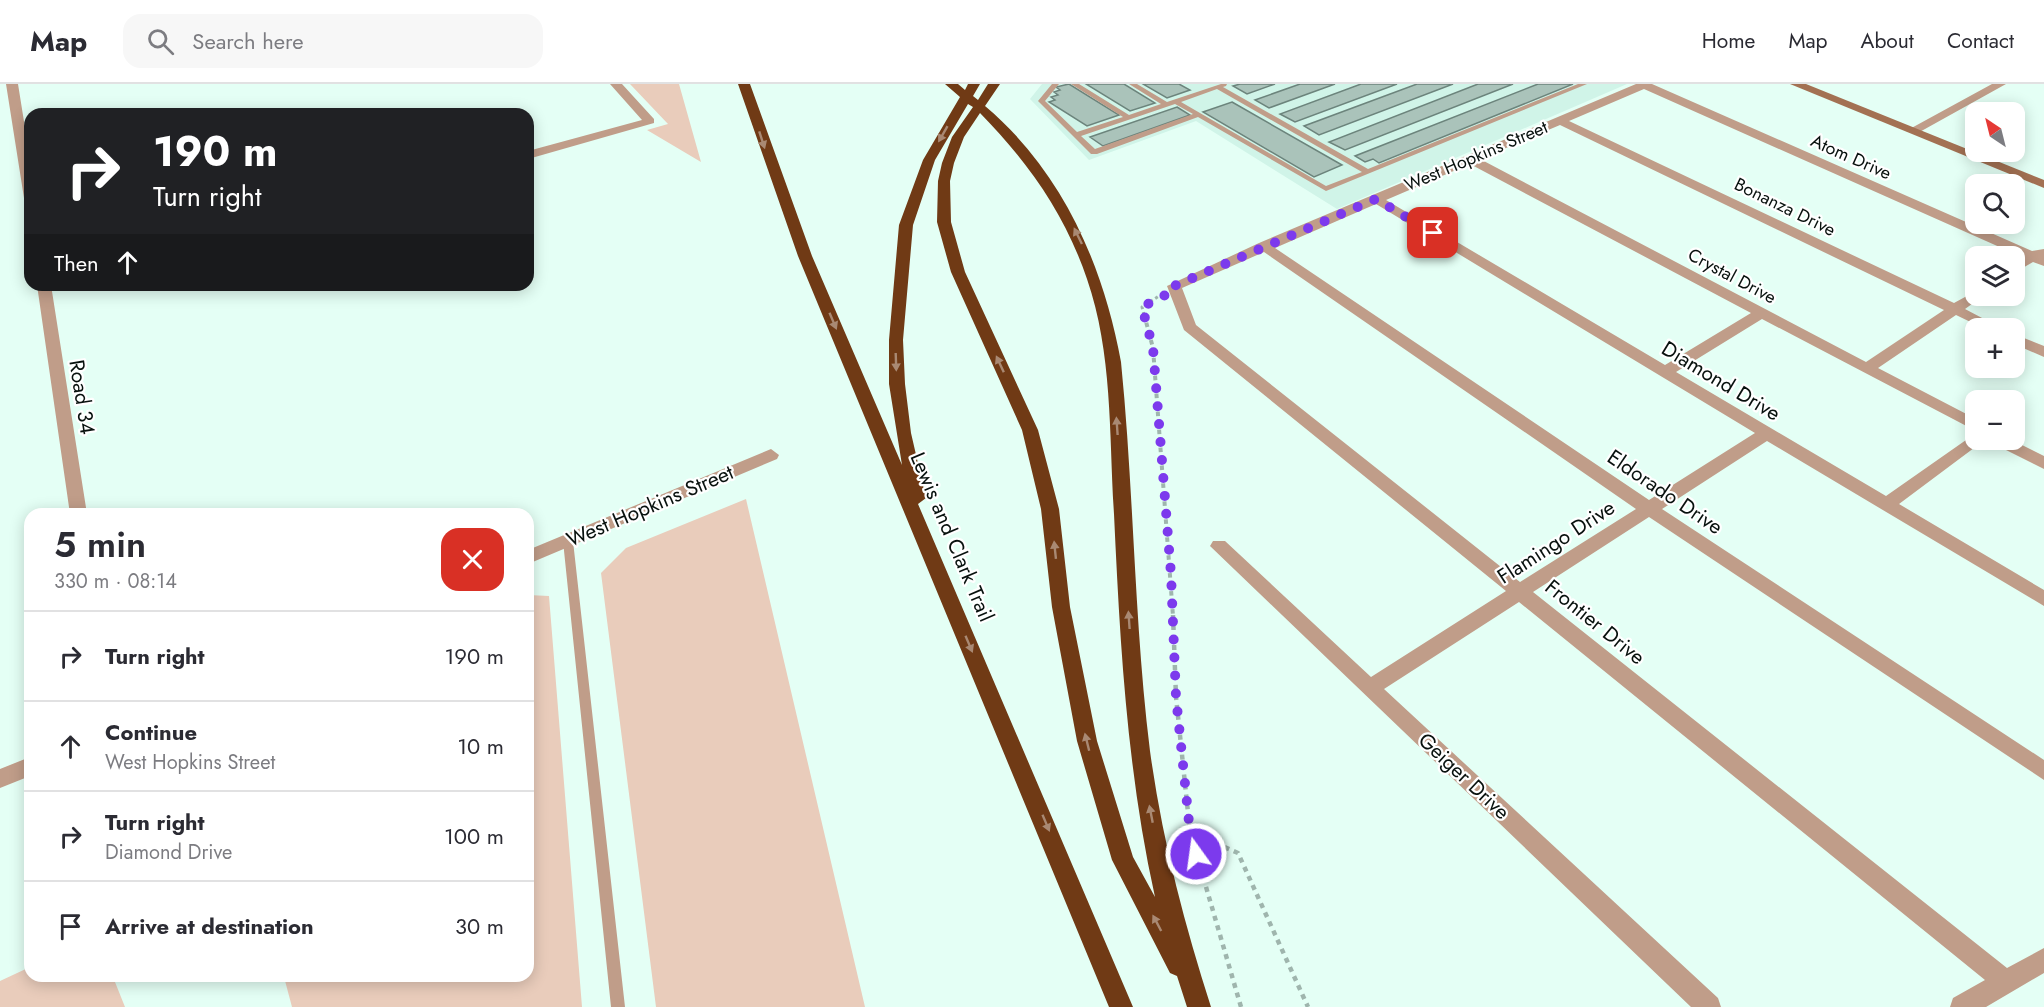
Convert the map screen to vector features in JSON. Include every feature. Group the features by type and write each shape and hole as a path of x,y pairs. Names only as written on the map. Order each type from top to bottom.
{"highway":[{"name":"Lewis and Clark Trail","path":"744,84 805,256 1121,1007"},
{"path":"951,84 1016,142 1053,190 1069,218 1097,285 1107,327 1113,373 1136,715 1147,796 1166,887 1196,1000"},
{"path":"945,590 914,486 903,433 896,340 906,225 911,206 943,133 974,84"},
{"path":"994,84 958,137 948,163 944,181 944,222 958,273 1030,430 1050,509 1061,608 1087,741 1123,860 1196,1000"}],"main road":[{"path":"1796,84 2044,183"}],"street":[{"path":"12,84 24,160"},
{"path":"534,153 650,122 616,84"},
{"name":"West Hopkins Street","path":"1175,288 1264,246 1645,84"},
{"name":"Atom Drive","path":"1645,84 2040,256"},
{"path":"1912,131 2000,84"},
{"name":"Bonanza Drive","path":"1560,121 1973,318"},
{"name":"Crystal Drive","path":"1470,159 1965,420"},
{"name":"Diamond Drive","path":"1376,199 2044,599"},
{"name":"Eldorado Drive","path":"1264,246 1649,508 2044,771"},
{"path":"2025,264 2040,256"},
{"name":"Frontier Drive","path":"1175,288 1189,327 2006,982"},
{"name":"Road 34","path":"48,291 78,508"},
{"path":"1866,369 1965,302"},
{"path":"1665,372 1761,313"},
{"path":"2025,343 2044,352"},
{"name":"Flamingo Drive","path":"1370,688 1767,433"},
{"path":"1886,504 1965,446"},
{"path":"2019,450 2044,463"},
{"name":"West Hopkins Street","path":"534,555 771,456"},
{"name":"Geiger Drive","path":"1219,546 1710,1007"},
{"path":"0,779 24,769"},
{"path":"1962,1007 2044,960"}],"lane":[{"path":"1056,84 1041,101 1094,152 1198,115"},
{"path":"1074,84 1128,117"},
{"path":"1132,84 1166,104"},
{"path":"1175,101 1326,189 1584,84"},
{"path":"1076,135 1175,101 1200,90 1221,85 1368,172"},
{"path":"568,541 618,1007"}],"path":[{"path":"1175,288 1142,307 1153,348 1171,574 1176,697 1190,832 1241,1007"},
{"path":"1190,832 1238,853 1308,1007"}],"shaded area":[{"path":"630,84 679,84 701,162 647,130 668,124"},
{"path":"1042,84 1627,84 1337,209 1196,121 1089,160 1030,99"},
{"path":"746,499 865,1007 656,1007 601,573 626,548"},
{"path":"534,595 549,596 582,1007 292,1007 285,982 534,982"},
{"path":"24,970 24,982 115,982 125,1007 0,1007 0,981"}],"building":[{"path":"1069,84 1119,115 1087,126 1049,102 1055,100 1051,97 1058,95 1054,92 1060,90 1056,87"},
{"path":"1086,84 1124,84 1155,103 1130,111"},
{"path":"1143,84 1179,84 1190,90 1167,98"},
{"path":"1275,84 1247,94 1233,86"},
{"path":"1300,84 1335,84 1269,108 1255,100"},
{"path":"1361,84 1397,84 1295,122 1280,114"},
{"path":"1417,84 1453,84 1319,135 1304,126"},
{"path":"1478,84 1513,84 1345,150 1329,142"},
{"path":"1538,84 1573,84 1379,163 1373,159 1365,162 1355,156"},
{"path":"1232,102 1342,165 1314,177 1203,112"},
{"path":"1177,107 1190,115 1103,146 1090,137"}],"route":[{"path":"1196,854 1190,832 1176,697 1171,574 1153,348 1142,307 1175,290 1174,286 1376,199 1433,233"}]}
